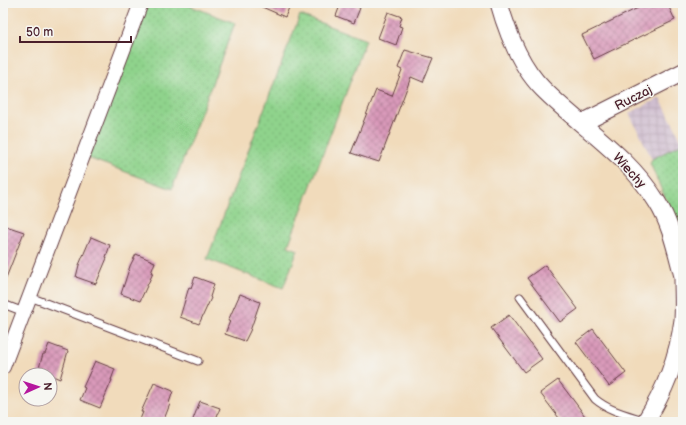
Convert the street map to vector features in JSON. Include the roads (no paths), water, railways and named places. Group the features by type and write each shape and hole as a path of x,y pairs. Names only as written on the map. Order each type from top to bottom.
{"street":[{"path":"3,367 141,3"},
{"name":"Wiechy","path":"499,3 523,63 542,88 633,169 657,202 671,232 683,276 683,319 676,356 660,398 645,422"},
{"name":"Ruczaj","path":"582,123 683,72"}],"lane":[{"path":"30,297 198,361"},
{"path":"520,298 595,399 602,405 614,411 645,422"},
{"path":"3,304 24,312"}]}
